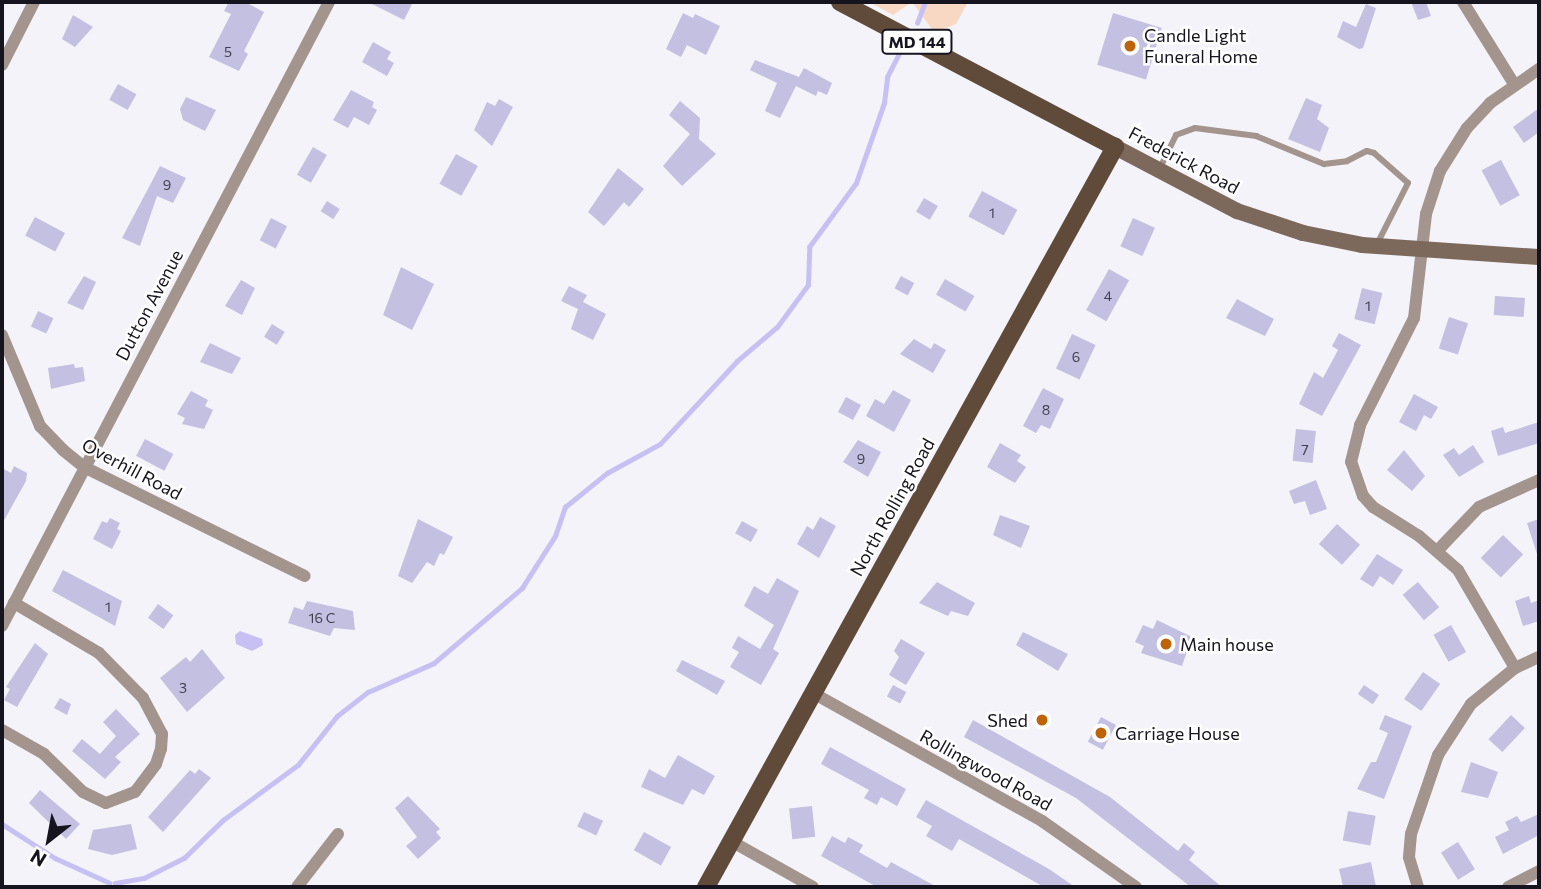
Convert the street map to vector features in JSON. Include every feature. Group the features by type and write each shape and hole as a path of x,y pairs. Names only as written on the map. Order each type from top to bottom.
{"main road":[{"name":"Frederick Road","path":"841,2 1158,170 1271,224 1377,246 1539,257"},
{"name":"North Rolling Road","path":"706,887 1115,147"}],"street":[{"path":"2,65 34,2"},
{"name":"Dutton Avenue","path":"2,626 329,2"},
{"path":"1463,2 1514,84"},
{"path":"1515,668 1473,588 1438,550 1373,507 1363,496 1351,462 1360,425 1414,318 1430,196 1452,149 1490,103 1539,69"},
{"name":"Overhill Road","path":"2,335 40,426 84,467 305,576"},
{"path":"1438,550 1479,507 1539,480"},
{"path":"2,730 44,754 83,792 106,803 135,792 156,764 162,733 142,698 99,653 14,603"},
{"path":"1418,887 1409,857 1411,834 1438,755 1471,704 1515,668 1539,657"},
{"name":"Rollingwood Road","path":"813,693 1042,821 1136,887"},
{"path":"297,887 338,834"},
{"path":"731,841 813,887"},
{"path":"1508,887 1539,871"}],"lane":[{"path":"1158,170 1176,135 1195,128 1256,136 1324,164 1348,161 1367,151 1374,153 1408,183 1377,246"}],"shaded area":[{"path":"869,2 912,2 893,15"},
{"path":"912,2 968,2 956,24 934,32"},
{"path":"240,631 262,639 263,645 252,651 236,644 235,635"}],"building":[{"path":"229,2 245,2 264,12 244,51 248,54 239,71 209,57 231,14 224,11"},
{"path":"368,2 413,2 404,20"},
{"path":"1411,2 1426,2 1431,16 1418,20"},
{"path":"1366,4 1376,8 1363,48 1359,49 1337,37 1343,21 1356,27"},
{"path":"683,13 693,18 695,14 720,26 706,55 687,45 681,57 666,49"},
{"name":"Candle Light Funeral Home","path":"1113,13 1162,28 1146,80 1097,65"},
{"path":"73,15 93,27 75,47 62,39"},
{"path":"373,42 391,52 387,59 394,63 387,76 362,62"},
{"path":"755,60 799,77 804,68 832,83 827,95 818,91 816,96 796,86 780,118 765,111 777,83 750,70"},
{"path":"118,84 136,94 128,110 109,100"},
{"path":"351,90 374,102 372,107 377,110 369,125 354,117 348,128 333,120"},
{"path":"186,97 216,110 205,131 183,120 180,109"},
{"path":"1306,98 1322,105 1317,119 1329,128 1320,152 1288,139"},
{"path":"499,99 513,107 492,146 474,130 487,102 495,106"},
{"path":"680,101 700,118 699,139 716,154 682,186 663,166 690,134 669,115"},
{"path":"1539,108 1539,132 1524,143 1513,127"},
{"path":"313,147 327,155 311,183 297,175"},
{"path":"456,154 478,166 461,196 440,184"},
{"path":"1501,160 1520,195 1500,206 1482,170"},
{"path":"160,166 186,178 173,203 157,196 140,246 122,238"},
{"path":"618,168 644,189 629,207 624,202 604,226 588,212"},
{"path":"982,191 1017,210 1004,235 968,217"},
{"path":"924,198 938,206 930,220 916,212"},
{"path":"327,201 340,209 333,219 321,211"},
{"path":"35,217 65,233 55,252 25,236"},
{"path":"271,218 287,226 276,248 260,240"},
{"path":"1133,218 1155,228 1142,256 1120,246"},
{"path":"401,267 434,284 412,330 383,315"},
{"path":"1109,269 1129,280 1106,321 1086,310"},
{"path":"84,276 96,282 83,310 67,303"},
{"path":"901,276 914,283 908,295 894,288"},
{"path":"945,279 974,296 965,312 936,295"},
{"path":"241,280 255,288 242,315 225,306"},
{"path":"569,286 587,295 583,302 606,314 593,340 571,329 578,309 561,301"},
{"path":"1362,288 1382,293 1375,324 1354,319"},
{"path":"1495,296 1525,298 1524,317 1494,315"},
{"path":"1237,299 1274,319 1265,336 1226,318"},
{"path":"38,311 53,318 46,334 31,326"},
{"path":"1449,317 1468,323 1458,355 1439,348"},
{"path":"272,324 285,332 277,345 264,337"},
{"path":"1339,333 1361,345 1322,416 1299,404 1314,372 1323,378 1338,350 1332,346"},
{"path":"1072,334 1096,345 1080,379 1056,368"},
{"path":"914,339 931,349 934,343 946,350 933,373 900,354"},
{"path":"210,343 241,358 232,374 200,362"},
{"path":"74,364 75,368 83,367 85,381 51,389 48,368"},
{"path":"1043,388 1064,399 1050,429 1041,425 1036,433 1023,426"},
{"path":"893,390 911,400 894,432 866,416 875,399 884,404"},
{"path":"191,391 208,400 205,406 213,410 204,429 182,424 185,418 177,414"},
{"path":"1414,394 1438,407 1431,419 1424,415 1416,431 1399,422"},
{"path":"846,397 861,405 853,420 838,412"},
{"path":"1539,422 1539,443 1498,456 1491,431 1503,427 1505,433"},
{"path":"1296,429 1316,431 1313,463 1293,461"},
{"path":"145,439 173,454 164,471 136,456"},
{"path":"858,440 881,452 868,477 843,462"},
{"path":"1000,443 1021,455 1017,461 1026,467 1015,483 987,467"},
{"path":"1473,445 1484,462 1459,477 1443,455 1454,448 1459,455"},
{"path":"1404,450 1425,476 1412,491 1387,470"},
{"path":"14,466 27,473 26,481 2,524 2,468 11,473"},
{"path":"1316,480 1327,509 1310,515 1305,501 1294,504 1289,491"},
{"path":"1000,515 1030,526 1021,548 993,535"},
{"path":"820,517 836,526 819,558 797,544 807,526 813,530"},
{"path":"110,518 120,523 117,529 121,531 112,549 93,539 102,521 107,523"},
{"path":"418,519 453,537 444,555 440,553 434,566 427,562 412,583 398,576"},
{"path":"1539,519 1539,554 1537,554 1527,523"},
{"path":"742,521 758,530 751,542 735,533"},
{"path":"1337,524 1360,545 1342,565 1319,544"},
{"path":"1503,535 1523,554 1501,577 1481,558"},
{"path":"1377,554 1403,570 1393,585 1380,576 1373,587 1360,579"},
{"path":"63,570 122,601 115,626 52,591"},
{"path":"777,578 799,591 773,649 779,653 761,685 730,667 739,652 732,648 738,636 760,649 774,625 744,606 754,586 768,594"},
{"path":"937,582 975,603 968,616 951,611 948,616 919,603"},
{"path":"1418,582 1439,607 1424,620 1403,595"},
{"path":"1529,596 1531,603 1539,600 1539,621 1523,626 1515,601"},
{"path":"307,601 353,611 355,630 334,628 330,636 288,623 294,607 303,610"},
{"path":"158,604 173,615 163,629 148,618"},
{"name":"Main house","path":"1157,620 1192,637 1182,666 1141,653 1144,646 1135,642 1143,625 1153,629"},
{"path":"1451,625 1466,652 1449,662 1434,635"},
{"path":"1023,632 1068,654 1058,671 1016,645"},
{"path":"901,639 925,653 906,685 889,675 899,657 894,651"},
{"path":"35,643 48,654 17,707 4,700 10,689 6,687"},
{"path":"202,649 225,678 187,712 160,678 186,657 190,662"},
{"path":"682,660 725,681 717,695 676,671"},
{"path":"1423,672 1440,684 1421,711 1404,699"},
{"path":"893,685 906,692 900,704 887,696"},
{"path":"1364,685 1379,695 1373,704 1358,694"},
{"path":"60,698 71,704 67,715 54,708"},
{"path":"116,709 140,734 115,757 121,762 105,779 72,751 82,739 100,754 116,736 103,722"},
{"path":"1385,715 1412,726 1384,799 1357,789 1371,762 1376,762 1388,733 1379,729"},
{"path":"1511,715 1525,728 1502,752 1488,739"},
{"name":"Carriage House","path":"1101,717 1116,725 1103,750 1088,742"},
{"path":"973,720 1110,797 1178,851 1184,843 1195,852 1189,860 1222,887 1191,887 1076,798 964,737"},
{"path":"830,747 906,789 897,806 881,797 877,805 864,798 869,790 821,764"},
{"path":"678,755 715,776 704,795 692,789 683,805 641,787 649,769 665,778"},
{"path":"1471,762 1498,772 1488,798 1461,792"},
{"path":"199,769 211,778 163,832 148,817 190,770 195,774"},
{"path":"40,790 80,824 66,839 29,803"},
{"path":"408,796 440,829 436,832 441,838 418,859 406,846 417,837 395,808"},
{"path":"926,800 1049,869 1075,887 1044,887 959,839 952,851 926,836 932,826 916,817"},
{"path":"812,806 815,837 792,839 789,808"},
{"path":"1348,811 1376,816 1370,845 1343,841"},
{"path":"584,812 603,821 596,835 577,827"},
{"path":"1539,814 1539,835 1503,854 1495,837 1509,830 1505,822 1517,816 1521,822"},
{"path":"131,824 137,849 112,855 88,849 93,830"},
{"path":"644,832 671,847 661,865 634,850"},
{"path":"832,836 845,843 848,837 863,845 859,852 887,868 891,862 937,887 877,887 821,856"},
{"path":"1458,842 1475,869 1458,880 1441,853"},
{"path":"1371,862 1376,887 1343,886 1339,869"}],"waterway":[{"path":"917,23 925,2"},
{"path":"115,883 144,878 184,858 223,820 298,765 337,716 368,692 434,663 522,588 555,536 565,507 607,473 660,444 737,361 777,327 808,285 809,247 856,183 884,103 887,77 899,53"},
{"path":"2,824 55,858 110,883"}],"place":[{"name":"Candle Light Funeral Home","path":"1130,46"},
{"name":"Main house","path":"1166,644"},
{"name":"Shed","path":"1042,720"},
{"name":"Carriage House","path":"1101,733"}]}
